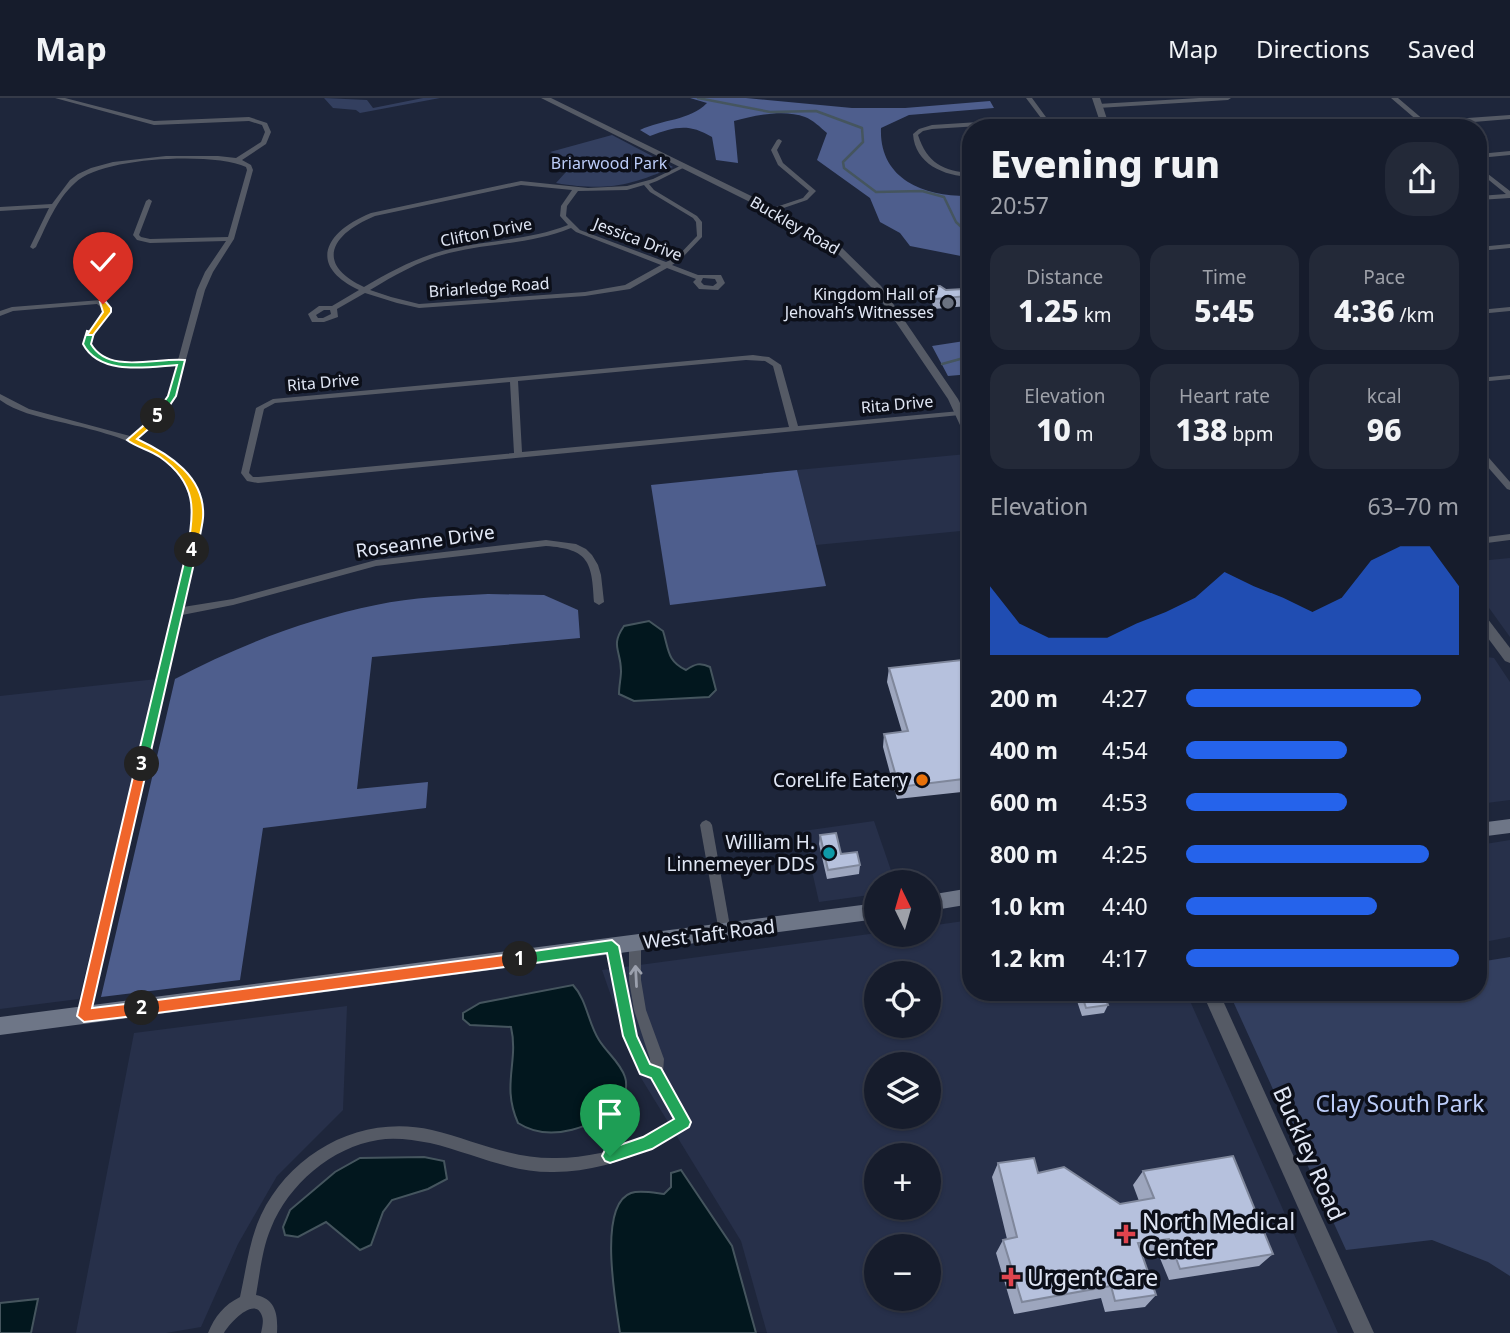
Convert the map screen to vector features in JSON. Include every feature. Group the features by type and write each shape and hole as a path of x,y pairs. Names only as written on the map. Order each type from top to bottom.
{"main road":[{"path":"1487,829 1510,826"},
{"path":"942,901 962,898"},
{"name":"West Taft Road","path":"0,1026 864,914"}],"street":[{"path":"33,247 54,206 77,177 106,164 208,156 239,159 264,143 268,132 265,124 255,119 154,122 58,98"},
{"path":"87,106 101,98"},
{"name":"Buckley Road","path":"545,98 823,238 860,268 898,317 962,417"},
{"path":"1029,98 1044,119"},
{"path":"1103,119 1097,102 1228,98"},
{"path":"1394,98 1420,119"},
{"path":"1487,119 1510,117"},
{"path":"962,125 932,127 917,132 916,141 927,162 946,172 962,174"},
{"path":"772,210 805,199 813,191 780,164 774,150 779,141"},
{"path":"1487,155 1510,153"},
{"path":"131,440 162,412 172,396 201,290 209,272 231,239 250,170 239,159"},
{"name":"Briarledge Road","path":"645,183 652,191 685,209 699,222 700,236 694,245 643,280 609,291 445,306 406,304 368,289 336,272 331,256 338,235 358,220 373,214 505,184 537,183 613,190 645,183 684,166"},
{"path":"1487,176 1510,195"},
{"name":"Jessica Drive","path":"576,188 564,205 563,216 571,226 593,239 698,277"},
{"path":"1487,197 1510,195"},
{"path":"149,201 136,235 139,239 231,239"},
{"path":"0,209 54,206"},
{"name":"Clifton Drive","path":"333,308 398,272 447,252 532,237 571,226"},
{"path":"1487,248 1510,246"},
{"path":"0,314 12,309 98,302 107,308 107,312 95,325 87,344 98,358 121,365 182,362"},
{"path":"1487,311 1510,309"},
{"name":"Rita Drive","path":"794,428 777,365 766,358 267,402 260,408 245,473 246,477 258,480 960,413"},
{"path":"1487,379 1510,377"},
{"path":"514,379 518,454"},
{"path":"0,396 19,409 151,447 178,467 197,501 196,532 84,1016"},
{"path":"1487,461 1510,487"},
{"path":"1487,540 1510,537"},
{"name":"Roseanne Drive","path":"177,612 233,603 376,563 546,544 571,545 584,551 593,560 598,573 599,602"},
{"path":"1487,628 1510,658"},
{"path":"706,825 725,932"},
{"path":"247,1301 260,1238 267,1218 302,1172 328,1152 349,1141 399,1132 499,1159 558,1166 610,1156 646,1143 684,1122 656,1073 657,1059 640,1010 635,980 635,943"},
{"path":"612,946 630,1036 645,1069 656,1073"},
{"name":"Buckley Road","path":"1214,1001 1364,1333"},
{"path":"216,1333 219,1324 231,1309 247,1301 255,1301 266,1308 271,1321 269,1333"}],"shaded area":[{"path":"690,98 746,98 852,108 905,108 990,101 994,108 909,115 881,128 882,146 896,173 922,189 962,195 962,256 910,246 900,233 880,222 870,198 817,160 827,133 805,117 779,113 734,121 738,163 716,160 712,137 696,130 681,128 650,136 640,130 684,117 707,103"},
{"path":"962,341 962,375 948,376 932,346"},
{"path":"962,454 962,531 816,545 797,470"},
{"path":"797,470 826,586 670,605 651,485"},
{"path":"1510,558 1510,637 1487,605 1487,560"},
{"path":"488,594 544,595 578,610 580,638 372,657 357,789 428,782 426,808 263,828 240,980 101,997 175,679 223,655 324,618 404,600"},
{"path":"649,621 663,631 670,654 680,667 686,670 698,664 710,667 716,690 709,697 634,701 619,694 621,664 617,643 620,633 624,626"},
{"path":"1487,657 1494,658 1510,682 1510,800 1487,803"},
{"path":"157,679 79,999 0,1009 0,696"},
{"path":"874,821 891,870 864,870 864,896 819,902 803,831"},
{"path":"1510,840 1510,937 1487,941 1487,844"},
{"path":"962,921 962,1001 1190,1001 1338,1333 767,1333 741,1241 638,1073 602,970 864,935 864,947 942,947 942,924"},
{"path":"573,985 599,1040 623,1072 626,1084 624,1105 572,1130 545,1132 531,1129 518,1123 513,1109 510,1085 513,1051 511,1027 470,1025 463,1019 463,1013 480,1003"},
{"path":"347,1006 343,1110 277,1176 238,1244 201,1327 166,1333 76,1333 134,1033"},
{"path":"424,1157 444,1161 447,1179 428,1189 392,1200 383,1212 371,1245 360,1250 326,1222 298,1237 285,1235 283,1227 290,1210 335,1172 360,1158"},
{"path":"681,1170 732,1246 756,1333 620,1333 611,1257 614,1216 621,1201 631,1193 664,1194 671,1187 671,1173"},
{"path":"38,1299 31,1333 0,1333 0,1303"}],"green space":[{"path":"324,98 367,100 373,108 423,98 440,98 360,113 356,110 333,108"},
{"name":"Briarwood Park","path":"612,135 673,167 616,186 588,187 556,183 575,162 550,152"},
{"name":"Clay South Park","path":"1510,957 1510,1276 1488,1262 1432,1240 1346,1250 1233,1001 1487,1001 1487,961"}],"building":[{"path":"931,287 962,289 962,297 935,299"},
{"path":"962,660 962,779 899,787 884,734 908,731 889,668"},
{"path":"836,833 841,854 857,852 860,865 828,870 820,835"},
{"path":"1084,1001 1106,1001 1108,1005 1086,1008"},
{"name":"North Medical Center","path":"1233,1156 1273,1254 1180,1269 1169,1239 1138,1243 1156,1295 1115,1301 1111,1286 1022,1302 1003,1240 1017,1237 998,1163 1034,1158 1038,1173 1064,1167 1120,1204 1154,1198 1143,1171"}],"waterway":[{"path":"698,98 770,112 816,111 862,128 863,142 843,162 844,168 876,192 922,191 944,197 956,222 962,228"},
{"path":"942,364 962,358"}],"place":[{"name":"Kingdom Hall of Jehovah’s Witnesses","path":"948,303"},
{"name":"CoreLife Eatery","path":"922,780"},
{"name":"William H. Linnemeyer DDS","path":"829,853"},
{"name":"North Medical Center","path":"1126,1234"},
{"name":"Urgent Care","path":"1011,1277"}],"route":[{"path":"103,304 107,312 95,325 87,344 98,358 121,365 182,362 172,396 162,412 131,440 151,447 178,467 197,501 198,517 84,1016 612,946 630,1036 645,1069 656,1073 684,1122 646,1143 610,1156"}]}
